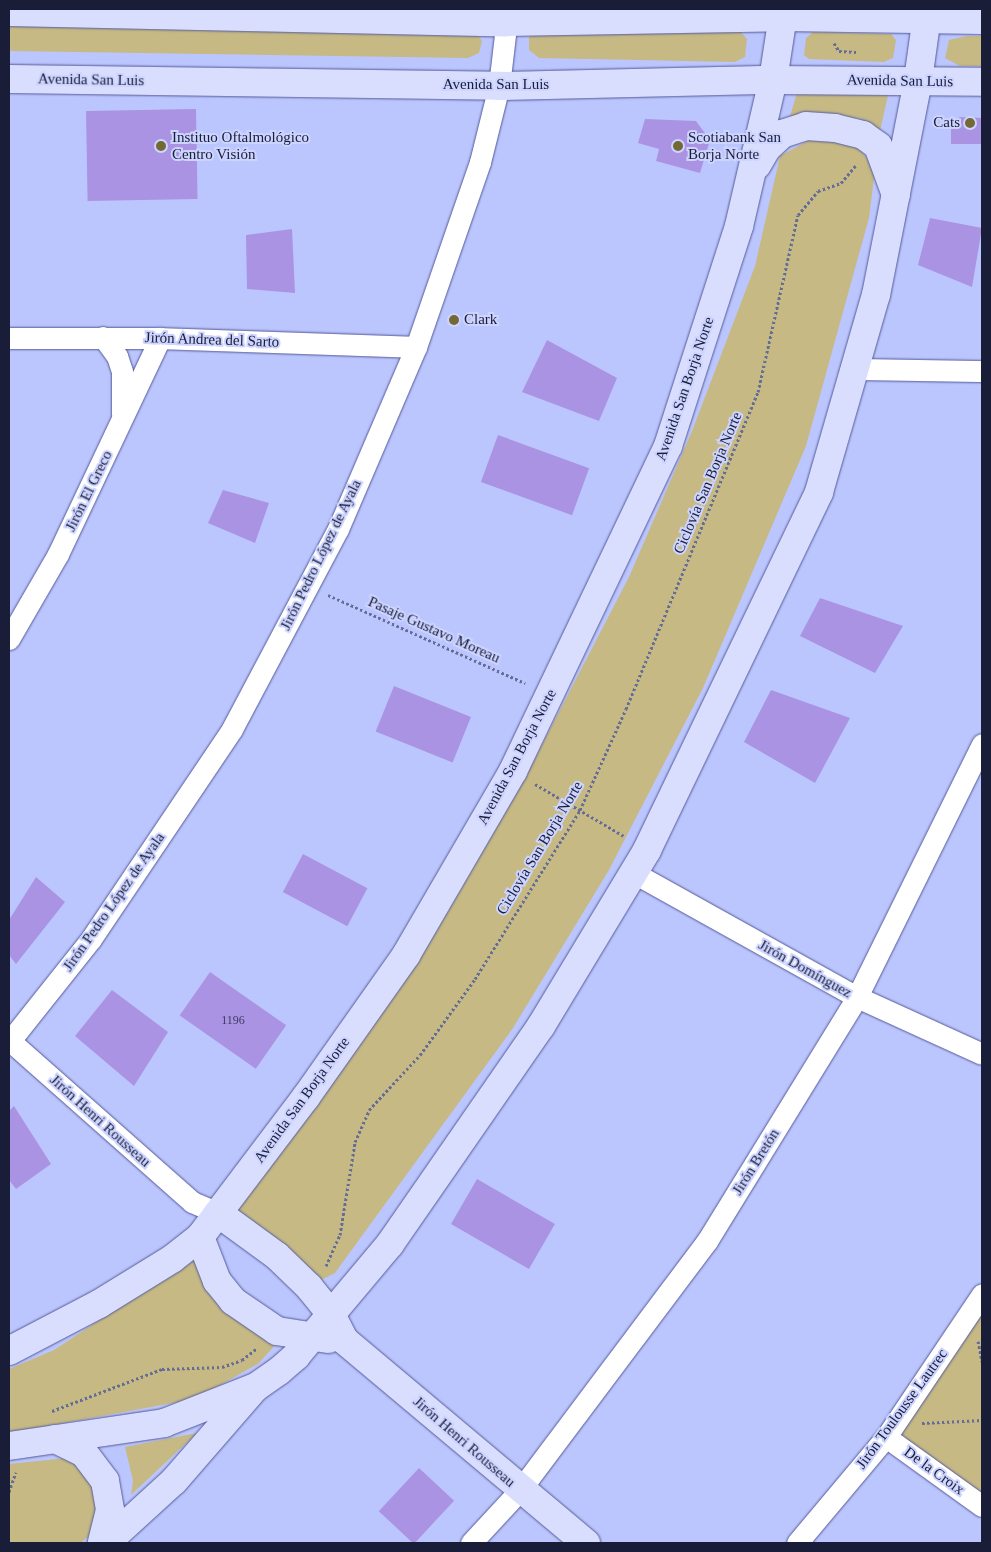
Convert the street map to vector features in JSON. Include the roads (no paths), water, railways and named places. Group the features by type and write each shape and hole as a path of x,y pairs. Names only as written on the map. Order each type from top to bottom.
{"main road":[{"path":"9,12 507,15 784,13 838,17 927,14 982,20"},
{"name":"Avenida San Borja Norte","path":"9,1351 99,1304 172,1259 200,1237 306,1097 406,955 513,771 551,695 668,446 739,226 773,80 784,13"},
{"path":"104,1543 174,1481 256,1387 296,1356 390,1244 514,1066 640,861 819,492 876,295 918,80 927,14"},
{"name":"Avenida San Luis","path":"9,79 499,86 773,80 982,82"},
{"path":"751,174 767,148 782,134 806,126 835,128 863,135 878,146 896,197"},
{"name":"Jirón Henri Rousseau","path":"218,1213 277,1256 310,1287 331,1314 344,1340 520,1490 586,1543"},
{"path":"200,1237 206,1258 228,1294 253,1317 277,1331 312,1338 344,1340"},
{"path":"9,1446 164,1423 256,1387"},
{"path":"55,1439 84,1453 105,1481 110,1510 104,1543"}],"street":[{"name":"Jirón Pedro López de Ayala","path":"9,1041 91,939 232,729 338,529 416,347 480,162 499,86 507,15"},
{"path":"103,337 117,356 122,371 122,424"},
{"name":"Jirón Andrea del Sarto","path":"9,338 160,338 416,347"},
{"name":"Jirón El Greco","path":"9,639 58,554 122,424 160,338"},
{"path":"854,369 982,371"},
{"name":"Jirón Bretón","path":"471,1543 520,1490 707,1241 857,997 982,744"},
{"name":"Jirón Domínguez","path":"640,861 857,997 982,1054"},
{"name":"Jirón Henri Rousseau","path":"9,1041 192,1202 218,1213"},
{"path":"192,1202 200,1237"},
{"name":"Jirón Toulousse Lautrec","path":"797,1543 890,1431 979,1307"},
{"name":"De la Croix","path":"890,1431 982,1506"}],"place":[{"name":"Cats","path":"970,123"},
{"name":"Instituo Oftalmológico Centro Visión","path":"161,146"},
{"name":"Scotiabank San Borja Norte","path":"678,146"},
{"name":"Clark","path":"454,320"}]}
